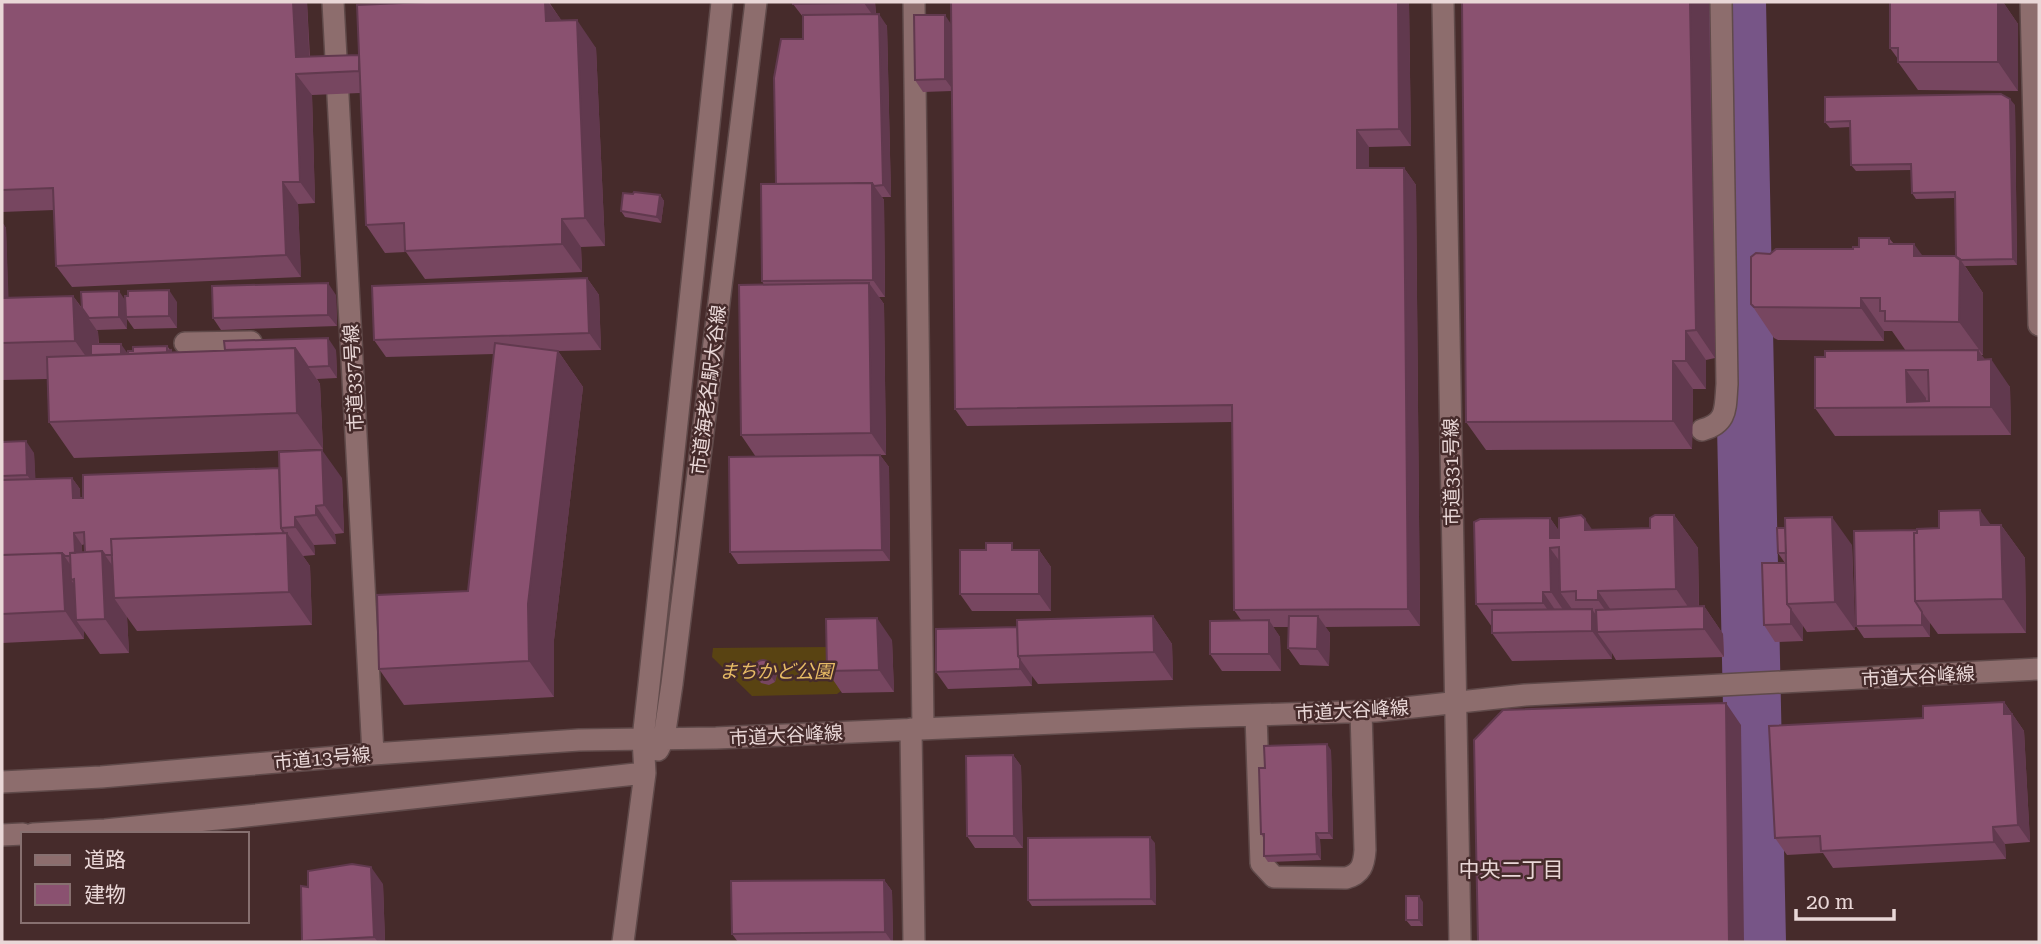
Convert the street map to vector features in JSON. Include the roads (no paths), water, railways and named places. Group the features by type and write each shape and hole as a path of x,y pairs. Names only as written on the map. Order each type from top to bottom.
{"street":[{"name":"市道337号線","path":"333,2 344,340 373,754"},
{"name":"市道海老名駅大谷線","path":"654,738 681,366 722,2"},
{"name":"市道海老名駅大谷線","path":"623,942 645,773 654,738 756,2"},
{"path":"914,2 917,729 914,942"},
{"name":"市道331号線","path":"1443,2 1460,942"},
{"path":"1702,430 1714,427 1724,414 1727,384 1721,2"},
{"path":"2031,2 2039,325"},
{"path":"185,343 268,341"},
{"name":"市道大谷峰線","path":"654,738 716,738 1362,711 1539,694 2039,669"},
{"path":"1256,715 1261,863 1274,877 1346,878 1361,870 1365,850 1362,711"},
{"name":"市道13号線","path":"2,782 101,777 579,740 654,738"},
{"path":"58,832 171,823 645,773"},
{"path":"2,835 21,834"}],"waterway":[{"path":"1737,2 1757,942"}],"district":[{"name":"中央二丁目","path":"1511,870"}],"park label":[{"name":"まちかど公園","path":"776,671"}]}
